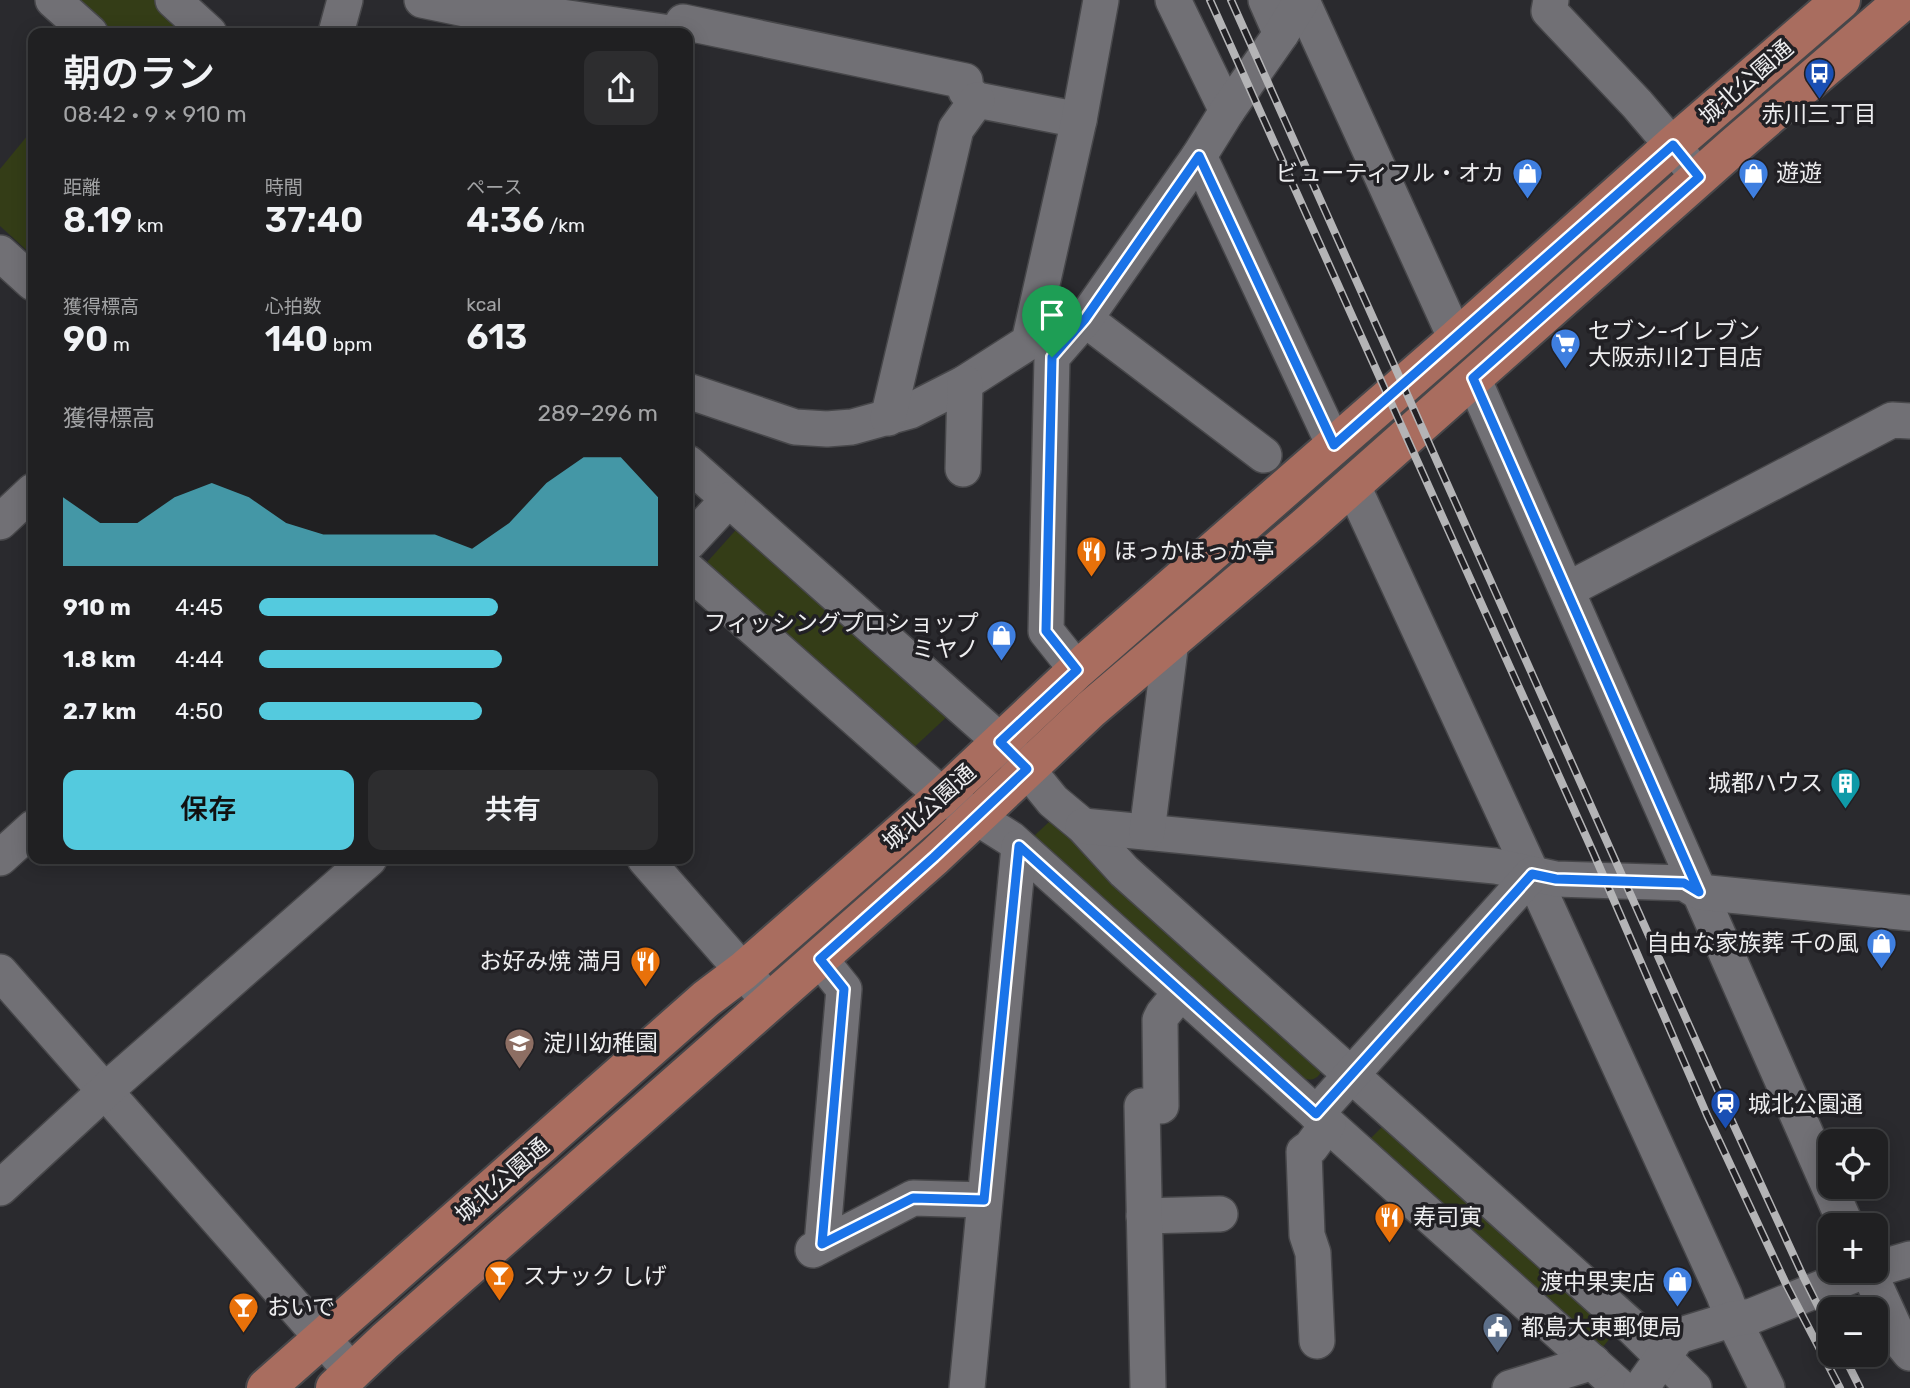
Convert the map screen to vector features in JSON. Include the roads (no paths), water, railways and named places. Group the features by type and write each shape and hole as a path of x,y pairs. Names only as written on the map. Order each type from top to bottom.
{"main road":[{"name":"城北公園通","path":"344,1381 385,1341 820,959 976,818 1081,718 1904,0"},
{"name":"城北公園通","path":"266,1388 706,999 743,971 943,796 1077,670 1456,339 1831,3"}],"street":[{"path":"53,0 84,28"},
{"path":"173,0 204,28"},
{"path":"337,28 345,0"},
{"path":"422,0 504,17 541,14 680,22 965,81 966,91 977,100 1079,120"},
{"path":"1077,670 1046,631 1040,349 1101,0"},
{"path":"1172,0 1227,111"},
{"path":"1266,0 1281,34"},
{"path":"693,393 794,427 852,427 910,411 1040,349 1085,319 1199,156 1302,0"},
{"path":"1302,0 1456,339"},
{"path":"1551,0 1549,11 1637,104 1699,177"},
{"path":"888,418 956,129 977,100"},
{"path":"1199,156 1334,445"},
{"path":"0,253 28,278"},
{"path":"1085,319 1264,455"},
{"path":"1473,378 1841,1213"},
{"path":"964,470 965,383"},
{"path":"1567,590 1892,420 1910,421"},
{"path":"693,468 1000,742 1124,871 1351,1074 1694,1388"},
{"path":"1352,484 1733,1319 1767,1388"},
{"path":"0,522 28,496"},
{"path":"693,537 729,500"},
{"path":"693,574 943,796 1019,846 1621,1388"},
{"path":"1147,832 1171,641"},
{"path":"1083,826 1495,866 1556,879 1684,883 1699,892 1910,913"},
{"path":"0,858 28,833"},
{"path":"967,1388 1019,846"},
{"path":"0,1188 105,1091 363,864"},
{"path":"649,864 769,1001"},
{"path":"1317,1341 1313,1253 1307,1235 1304,1152 1311,1147 1322,1119 1351,1074 1532,874"},
{"path":"820,959 844,989 818,1247 913,1198 984,1200"},
{"path":"0,972 322,1338 344,1381"},
{"path":"1148,1388 1142,1106 1161,1106 1160,1020 1181,992"},
{"path":"1144,1216 1220,1214"},
{"path":"1888,1265 1910,1259"},
{"path":"1640,1388 1678,1336 1752,1316 1834,1283"},
{"path":"1873,1283 1900,1342 1910,1353"},
{"path":"1510,1388 1593,1362"}],"railway":[{"path":"1210,0 1593,852 1707,1115 1787,1286 1840,1388"},
{"path":"1231,0 1725,1106 1818,1306"},
{"path":"1850,1367 1860,1388"}],"place":[{"name":"赤川三丁目","path":"1819,100"},
{"name":"ビューティフル・オカ","path":"1527,200"},
{"name":"遊遊","path":"1753,200"},
{"name":"セブン-イレブン 大阪赤川2丁目店","path":"1565,371"},
{"name":"ほっかほっか亭","path":"1091,578"},
{"name":"フィッシングプロショップ ミヤノ","path":"1002,663"},
{"name":"城都ハウス","path":"1846,810"},
{"name":"自由な家族葬 千の風","path":"1882,970"},
{"name":"お好み焼 満月","path":"646,988"},
{"name":"淀川幼稚園","path":"520,1070"},
{"name":"城北公園通","path":"1725,1131"},
{"name":"寿司寅","path":"1390,1244"},
{"name":"スナック しげ","path":"500,1303"},
{"name":"渡中果実店","path":"1678,1309"},
{"name":"おいで","path":"244,1334"},
{"name":"都島大東郵便局","path":"1498,1354"}]}
